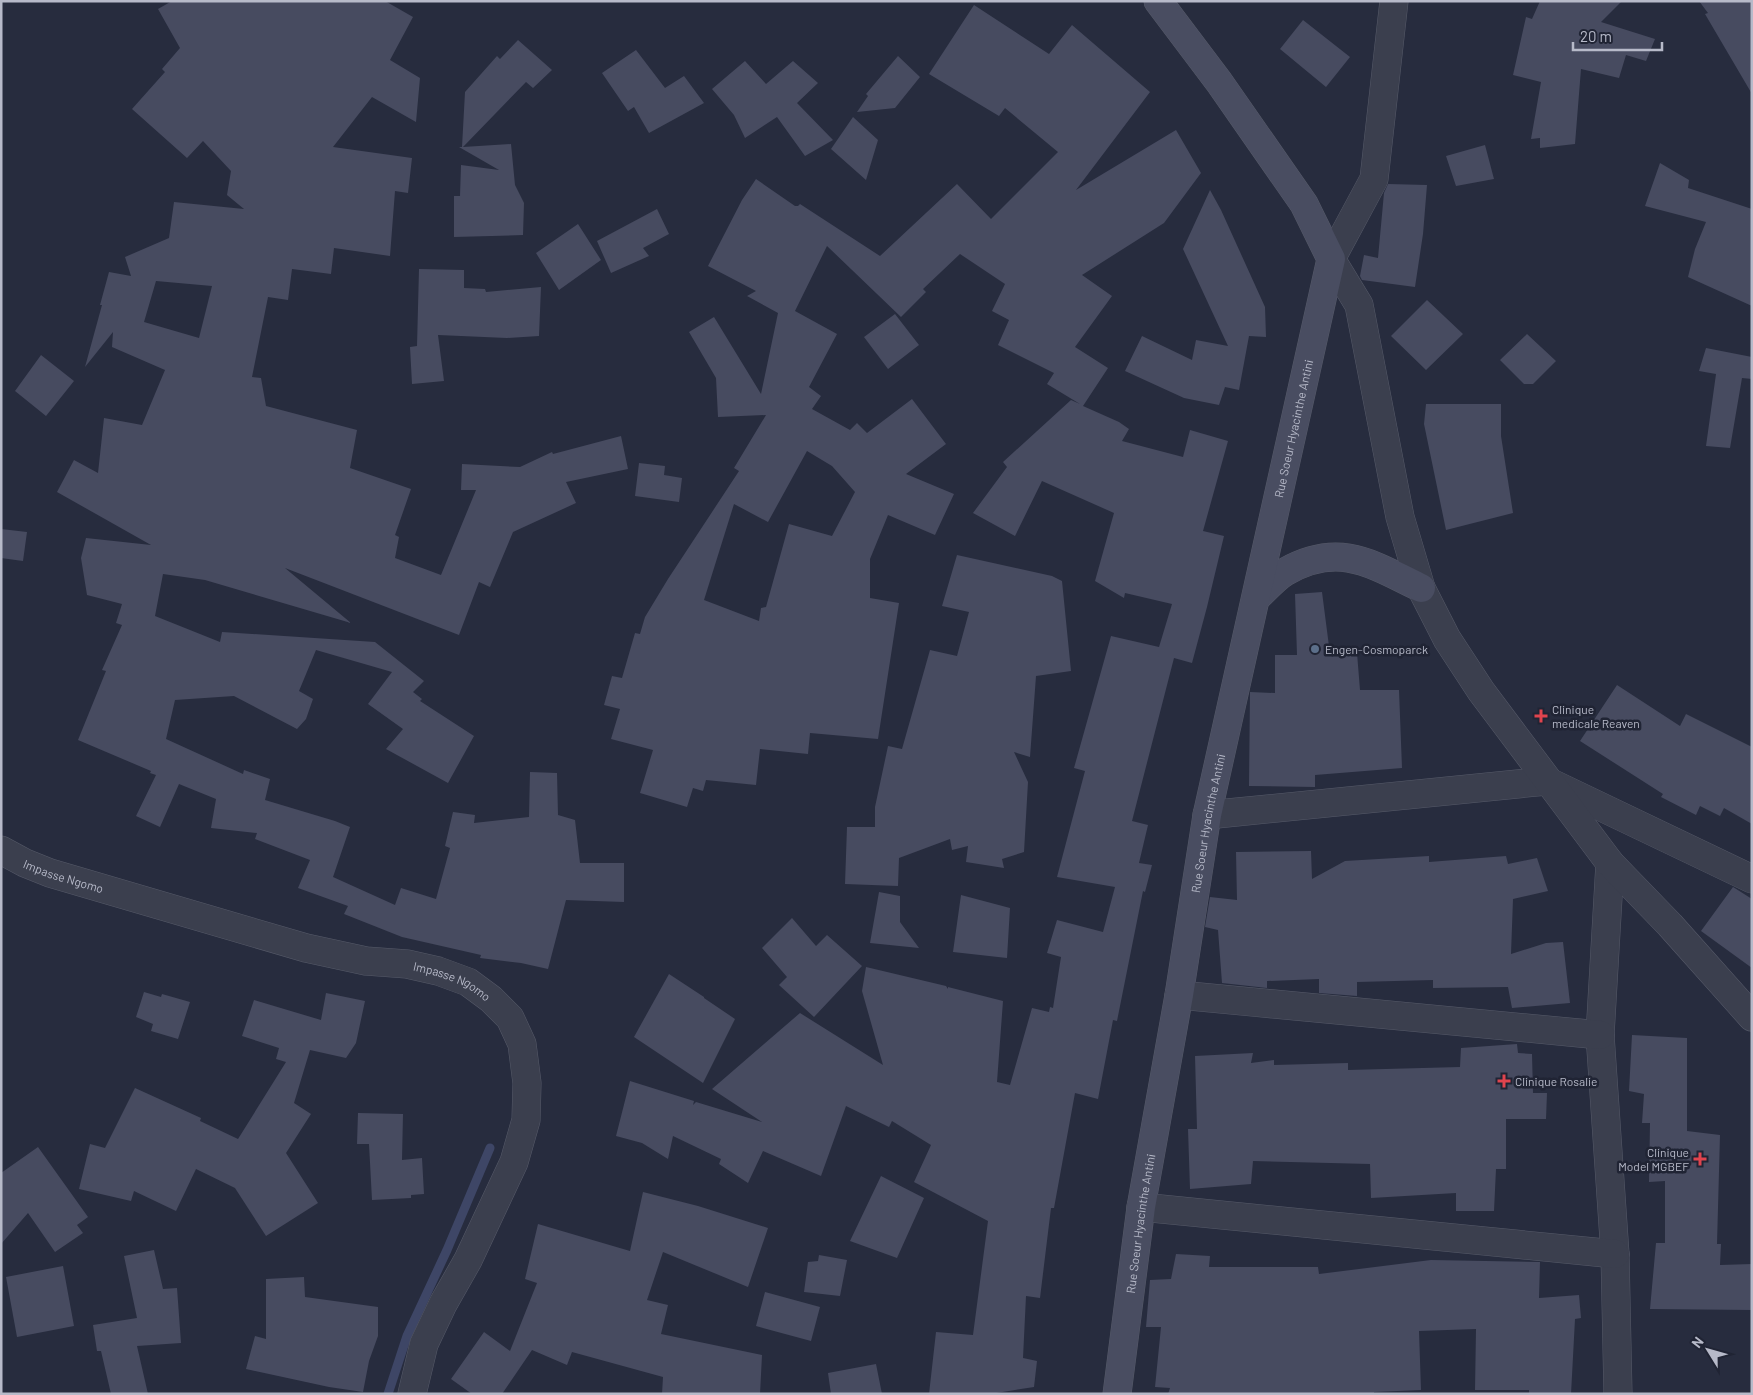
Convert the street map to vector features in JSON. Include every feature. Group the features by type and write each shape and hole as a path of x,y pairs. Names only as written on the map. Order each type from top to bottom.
{"main road":[{"path":"1158,1 1219,82 1304,204 1331,259"},
{"name":"Rue Soeur Hyacinthe Antini","path":"1118,1394 1141,1208 1179,995 1207,815 1331,259"},
{"path":"1256,598 1284,573 1311,560 1341,557 1356,559 1378,567 1421,588"}],"street":[{"path":"1394,1 1374,179 1331,259 1359,305 1400,516 1421,588 1447,639 1481,691 1610,863 1670,924 1752,1017"},
{"path":"1207,815 1547,781 1752,879"},
{"name":"Impasse Ngomo","path":"1,850 24,863 50,873 306,948 366,961 407,964 438,971 468,982 491,999 510,1018 522,1044 528,1083 526,1120 514,1162 468,1260 442,1304 424,1344 412,1394"},
{"path":"1610,863 1600,1035 1615,1254 1618,1394"},
{"path":"1179,995 1600,1035"},
{"path":"1141,1208 1615,1254"}],"building":[{"path":"172,1 385,1 413,17 390,60 420,78 416,122 372,97 333,147 412,158 408,193 395,191 390,256 334,248 331,274 292,269 288,300 268,297 252,377 261,378 266,406 357,430 350,468 411,489 395,535 399,537 395,558 441,575 476,490 461,490 462,464 520,467 552,452 553,454 621,436 628,469 566,482 576,503 513,532 490,587 479,582 459,635 285,568 351,623 205,580 163,574 155,616 220,642 222,632 375,642 424,681 413,692 422,699 420,701 474,736 448,783 386,749 403,729 368,704 392,672 316,650 299,691 313,699 306,719 297,729 234,696 175,700 166,739 243,774 244,770 270,779 265,800 350,827 333,877 395,905 401,888 436,899 450,848 445,846 453,812 475,815 474,823 529,817 530,772 557,773 558,815 575,820 580,863 624,863 624,902 566,900 548,969 521,963 480,958 481,955 402,937 344,914 348,906 298,888 310,860 255,839 257,833 211,828 216,799 179,784 160,827 136,816 156,775 150,773 151,771 78,740 106,671 102,670 122,625 116,623 122,604 87,595 81,558 86,538 151,545 57,492 74,460 98,473 104,418 142,425 165,370 112,347 113,332 85,367 109,272 131,276 125,257 169,238 174,202 244,209 227,195 231,171 203,141 187,158 132,109 165,72 162,69 180,48 158,9","holes":["156,281 212,286 199,338 144,322"]},
{"path":"1540,1 1622,1 1601,22 1655,39 1646,61 1626,55 1619,78 1581,69 1575,144 1540,148 1540,138 1531,139 1541,82 1513,75 1526,17 1532,19"},
{"path":"1699,1 1752,1 1752,94 1705,14 1708,13"},
{"path":"974,5 1049,54 1072,25 1150,92 1076,190 1176,130 1201,173 1164,223 1082,275 1112,296 1075,347 1108,368 1083,406 1119,422 1129,429 1122,441 1183,457 1190,430 1228,441 1203,531 1224,536 1207,607 1192,663 1174,658 1132,821 1148,825 1139,863 1152,865 1145,892 1143,891 1117,1021 1113,1020 1098,1099 1075,1093 1054,1208 1051,1208 1040,1298 1026,1296 1023,1358 1037,1361 1034,1387 990,1394 929,1394 936,1332 973,1335 988,1221 914,1182 931,1145 892,1121 889,1127 846,1106 821,1176 763,1151 748,1183 719,1164 721,1159 673,1136 668,1159 642,1143 616,1136 630,1081 694,1101 693,1105 696,1102 762,1122 712,1089 800,1013 883,1065 862,991 866,967 946,986 948,989 948,987 1003,1001 997,1082 1010,1085 1032,1008 1049,1012 1050,1007 1053,1008 1061,957 1047,953 1057,920 1103,932 1115,887 1057,877 1085,771 1074,768 1111,636 1159,647 1172,604 1125,593 1124,598 1095,581 1114,513 1042,481 1015,536 973,513 1007,467 1003,462 1071,400 1080,404 1047,384 1054,373 998,345 1009,320 992,311 1005,284 960,254 923,289 926,292 901,317 827,246 795,311 837,334 809,387 821,396 812,409 850,430 857,423 867,433 912,399 946,444 906,474 954,494 935,535 888,515 870,559 870,598 899,603 878,739 810,733 808,754 760,749 756,785 706,780 703,791 693,788 687,807 640,793 653,750 611,739 620,709 604,705 612,676 622,678 635,633 640,634 645,617 668,579 739,471 734,468 766,415 718,417 716,378 689,332 714,317 761,394 778,313 747,296 756,291 708,266 742,200 756,179 795,206 800,204 880,256 957,184 991,219 1058,152 1005,108 999,116 929,74","holes":["807,451 832,466 855,492 832,536 789,524 766,607 761,608 759,621 704,600 734,504 768,522"]},
{"path":"1303,20 1350,57 1326,87 1280,49"},
{"path":"518,40 552,70 533,88 526,82 463,147 511,144 515,185 524,203 523,235 454,237 454,196 460,196 461,165 499,170 459,147 462,147 465,92 497,56 500,59"},
{"path":"636,50 665,88 684,76 704,103 649,133 634,107 628,111 602,73"},
{"path":"898,56 920,77 895,108 857,112 868,96 866,94"},
{"path":"745,61 766,84 793,61 818,83 797,103 833,140 805,156 777,117 745,138 734,115 712,89"},
{"path":"853,117 878,140 866,180 831,149"},
{"path":"1485,145 1494,179 1456,186 1446,156"},
{"path":"1660,163 1689,180 1688,188 1752,209 1752,306 1688,277 1695,249 1706,222 1645,206"},
{"path":"1388,184 1427,185 1423,234 1415,287 1362,280 1360,276 1364,255 1378,258 1384,193"},
{"path":"1210,190 1265,307 1266,337 1249,336 1239,390 1225,387 1219,405 1184,398 1125,371 1142,336 1192,360 1196,340 1228,346 1183,249"},
{"path":"657,209 669,234 643,248 649,256 611,273 597,241"},
{"path":"578,224 601,260 559,290 536,253"},
{"path":"419,269 464,270 464,288 485,289 486,292 541,287 539,336 507,338 438,335 444,381 412,384 410,347 417,346"},
{"path":"1427,300 1463,334 1426,370 1391,336"},
{"path":"895,314 919,345 888,369 864,337"},
{"path":"1527,334 1556,361 1533,384 1524,384 1500,360"},
{"path":"1706,348 1752,357 1752,379 1742,378 1730,448 1706,446 1716,374 1699,371"},
{"path":"41,355 74,381 46,416 15,391"},
{"path":"1426,404 1501,404 1501,436 1513,513 1446,530 1424,424"},
{"path":"639,463 665,466 664,475 682,478 679,502 635,496"},
{"path":"1,529 27,532 23,561 1,558"},
{"path":"957,555 1052,576 1062,581 1071,671 1036,676 1030,757 1014,752 1028,782 1024,852 1002,859 1004,868 966,862 968,846 952,850 950,839 899,858 898,886 845,884 847,827 875,827 875,807 888,746 902,749 930,650 957,656 969,612 942,606"},
{"path":"1322,592 1330,654 1357,653 1360,690 1399,690 1402,768 1315,775 1315,787 1249,786 1250,692 1275,693 1275,655 1297,655 1295,594"},
{"path":"1617,685 1680,726 1686,714 1752,747 1752,824 1724,808 1720,816 1700,806 1696,815 1661,797 1663,794 1580,741"},
{"path":"1311,851 1312,879 1345,861 1429,856 1429,862 1506,856 1508,864 1537,858 1548,891 1513,899 1511,954 1546,943 1563,942 1570,1003 1512,1008 1508,987 1433,988 1433,980 1357,982 1357,996 1319,993 1319,979 1267,981 1267,988 1222,983 1218,930 1205,927 1210,897 1237,900 1236,852"},
{"path":"1733,887 1752,899 1752,968 1701,931"},
{"path":"879,892 900,896 900,922 919,948 870,943"},
{"path":"961,895 1010,908 1007,958 953,952"},
{"path":"792,918 816,946 827,935 862,966 814,1017 779,985 787,977 762,948"},
{"path":"669,974 735,1019 703,1083 634,1037"},
{"path":"144,992 161,997 162,994 190,1002 178,1039 151,1031 153,1024 136,1017"},
{"path":"326,993 365,1001 356,1043 346,1058 310,1050 294,1103 311,1114 286,1153 318,1203 266,1236 235,1188 196,1169 176,1211 134,1191 131,1201 79,1189 90,1144 105,1148 135,1088 201,1118 200,1121 238,1139 286,1062 276,1059 279,1048 242,1036 254,1000 321,1020"},
{"path":"1632,1035 1687,1038 1687,1131 1720,1135 1717,1244 1721,1244 1720,1265 1752,1264 1752,1310 1650,1309 1656,1243 1665,1243 1665,1181 1649,1182 1650,1123 1642,1123 1644,1094 1629,1091"},
{"path":"1517,1044 1518,1053 1532,1054 1533,1093 1547,1093 1546,1119 1506,1119 1506,1169 1496,1169 1494,1211 1456,1211 1456,1193 1371,1198 1370,1164 1253,1161 1251,1184 1190,1189 1188,1129 1197,1129 1195,1056 1253,1053 1251,1063 1274,1060 1274,1065 1348,1063 1348,1070 1460,1067 1461,1048"},
{"path":"358,1113 403,1114 402,1160 422,1158 424,1194 411,1195 411,1198 372,1200 369,1144 357,1144"},
{"path":"38,1147 88,1217 77,1225 83,1233 55,1252 28,1213 1,1244 1,1173"},
{"path":"881,1176 924,1198 897,1258 850,1241"},
{"path":"643,1192 698,1206 768,1228 748,1287 663,1252 647,1300 668,1305 661,1334 762,1355 760,1394 662,1394 663,1377 572,1352 567,1365 532,1350 502,1394 472,1394 451,1379 484,1332 510,1351 537,1283 525,1279 538,1224 630,1251"},
{"path":"154,1250 163,1289 177,1288 181,1343 137,1346 148,1394 111,1394 101,1351 97,1351 93,1325 137,1318 124,1256"},
{"path":"1176,1254 1210,1256 1209,1267 1318,1267 1319,1274 1431,1260 1540,1262 1539,1298 1579,1295 1581,1318 1575,1319 1571,1394 1529,1394 1529,1390 1475,1390 1476,1329 1419,1331 1421,1390 1374,1392 1374,1394 1168,1394 1170,1388 1155,1387 1161,1327 1146,1327 1150,1280 1171,1279"},
{"path":"819,1255 847,1260 840,1296 804,1292 808,1262 818,1261"},
{"path":"63,1266 74,1326 17,1337 6,1277"},
{"path":"304,1277 305,1297 378,1307 378,1336 369,1361 363,1392 329,1387 246,1369 255,1336 266,1339 266,1279"},
{"path":"765,1292 820,1307 811,1341 756,1326"},
{"path":"876,1364 882,1394 831,1394 828,1373"}],"waterway":[{"path":"388,1394 407,1336 447,1250 490,1148"}],"place":[{"name":"Engen-Cosmoparck","path":"1315,649"},
{"name":"Clinique medicale Reaven","path":"1541,716"},
{"name":"Clinique Rosalie","path":"1504,1081"},
{"name":"Clinique Model MGBEF","path":"1700,1159"}]}
